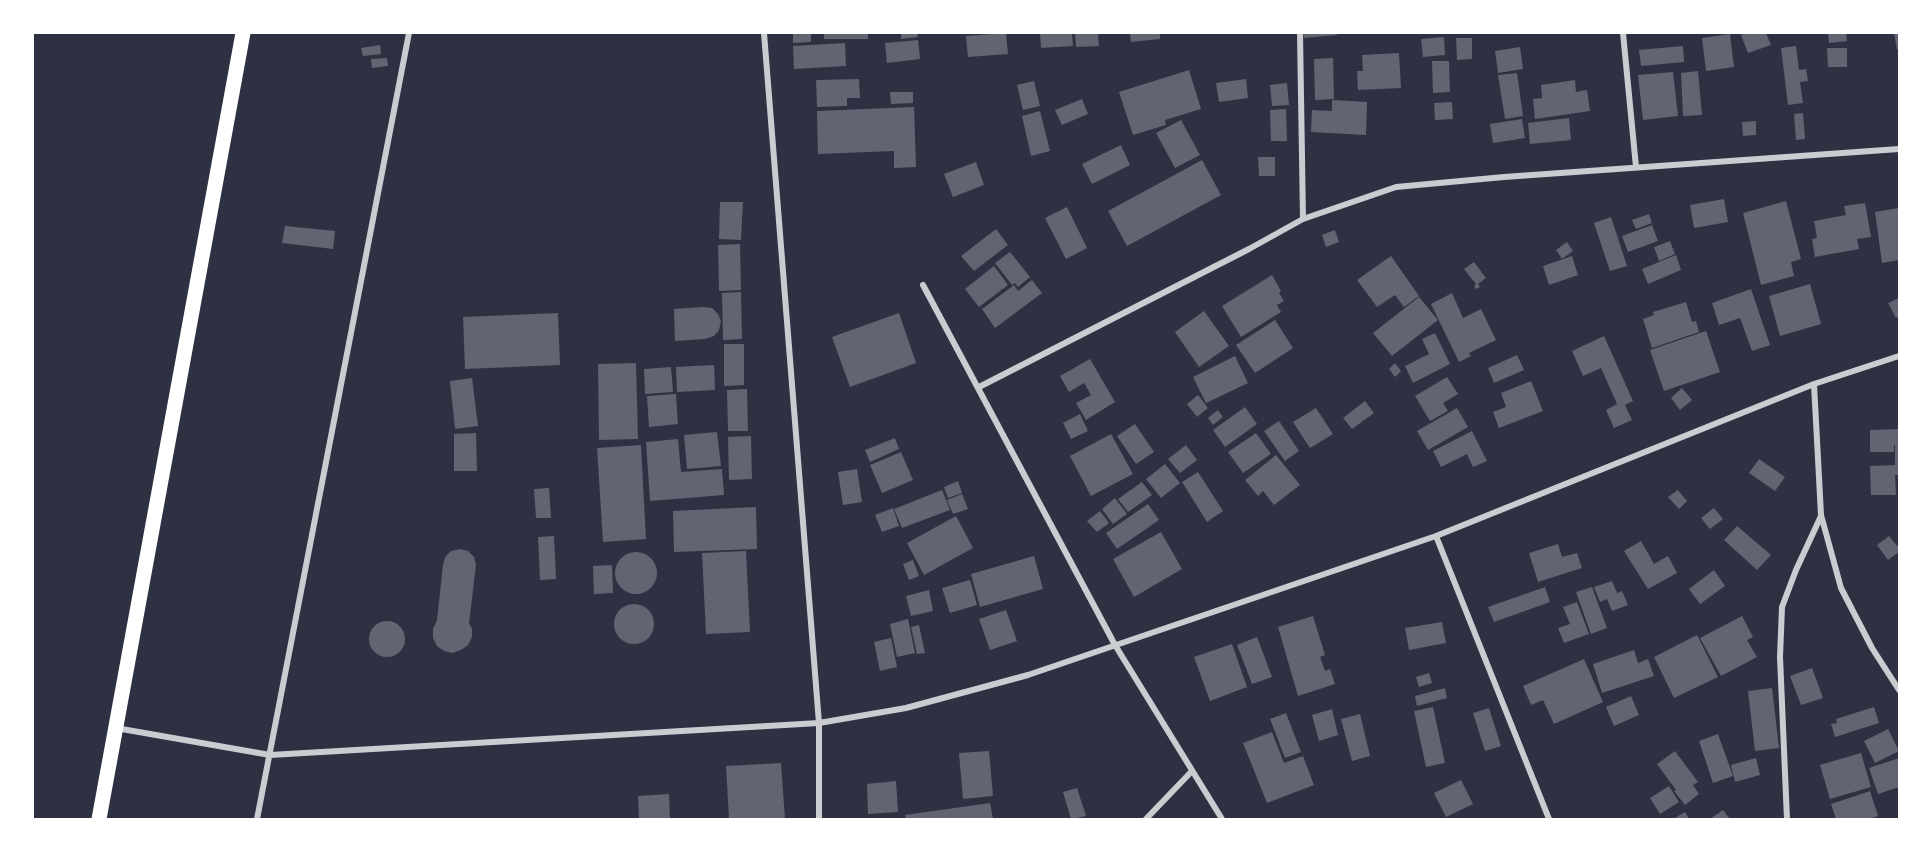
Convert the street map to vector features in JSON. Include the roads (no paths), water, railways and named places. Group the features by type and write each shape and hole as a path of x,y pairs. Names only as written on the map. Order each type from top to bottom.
{"main road":[{"path":"99,819 243,33"}],"street":[{"path":"257,819 409,33"},
{"path":"764,33 819,723 819,819"},
{"path":"1300,33 1303,219"},
{"path":"1623,33 1636,167"},
{"path":"979,387 1303,219 1396,187 1636,167 1899,149"},
{"path":"923,285 1115,645 1222,819"},
{"path":"115,728 270,755 819,723 906,708 1028,675 1436,536 1814,384 1899,356"},
{"path":"1814,384 1821,515 1841,588 1872,648 1899,690"},
{"path":"1787,819 1779,657 1782,607 1821,515"},
{"path":"1436,536 1549,819"},
{"path":"1146,819 1192,771"}]}
